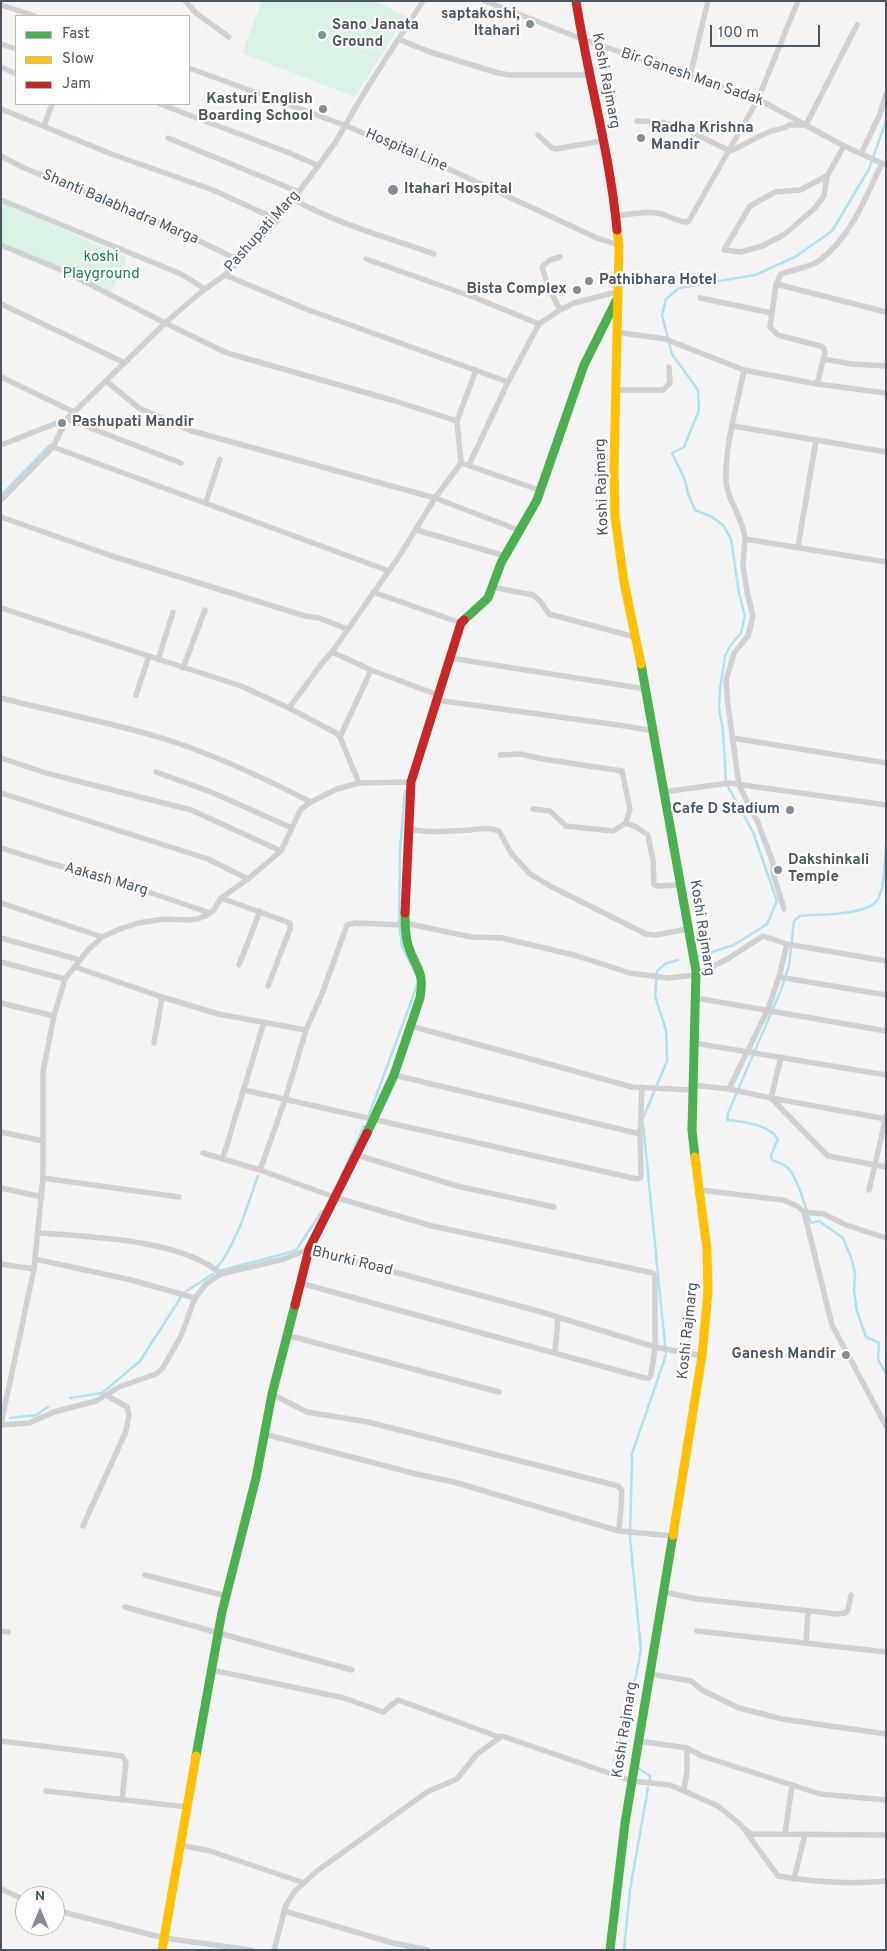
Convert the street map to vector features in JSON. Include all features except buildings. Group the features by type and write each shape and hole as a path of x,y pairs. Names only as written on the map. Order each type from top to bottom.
{"main road":[{"name":"Koshi Rajmarg","path":"576,1 617,216 619,245 616,297 615,517 696,973 692,1130 707,1250 708,1292 702,1356 632,1781 610,1950"},
{"path":"162,1950 218,1634 256,1478 272,1394 300,1282 309,1249 394,1075 411,1026 422,986 421,974 408,945 405,924 411,782 460,623 488,598 505,556 521,531 542,491 584,366 616,297"}],"street":[{"path":"185,1 196,13 229,37"},
{"name":"Pashupati Marg","path":"1,445 67,419 165,323 205,289 225,275 278,220 319,166 423,1"},
{"name":"Bir Ganesh Man Sadak","path":"485,1 582,39 758,99 844,146 882,163"},
{"path":"690,76 708,1"},
{"path":"617,216 643,212 660,213 682,222 688,222 758,99 798,1"},
{"path":"1,5 32,15"},
{"path":"637,122 660,122 685,129 730,151 745,146 765,134 786,127 789,124 806,125 857,25"},
{"path":"398,39 430,52 498,73 509,75 590,75"},
{"path":"1,44 15,49"},
{"path":"1,68 15,74"},
{"name":"Hospital Line","path":"190,68 344,125 453,171 597,238 619,245"},
{"path":"863,155 886,94"},
{"path":"44,126 52,105"},
{"path":"163,105 278,148 319,166"},
{"path":"1,109 114,155 213,190 278,220"},
{"path":"538,135 552,148 556,149 602,141"},
{"path":"168,138 299,192"},
{"path":"827,176 800,190 775,192 750,206 724,250 741,252 762,246 785,234 815,208 824,196 827,176 844,146"},
{"name":"Shanti Balabhadra Marga","path":"1,156 24,168 148,217 239,260"},
{"path":"817,384 825,353 824,348 778,335 770,327 776,284 780,274 819,262 834,247 852,223 882,163"},
{"path":"293,199 317,213 434,254"},
{"path":"1,200 180,274 205,289"},
{"path":"1,245 66,272 227,353 395,401 457,421"},
{"path":"560,257 550,260 542,267 547,283 560,310"},
{"path":"366,259 443,286 539,324"},
{"path":"225,275 306,309 508,382"},
{"path":"776,284 886,312"},
{"path":"469,465 508,382 539,324 560,310 574,304 616,297"},
{"path":"700,298 772,313"},
{"path":"1,304 125,363"},
{"path":"616,332 665,339 744,370 817,384 886,393"},
{"path":"823,359 852,364 886,366"},
{"path":"615,390 664,390 670,383 669,367"},
{"path":"289,708 332,652 416,530 435,498 461,463 457,421 476,370"},
{"path":"744,370 733,426 726,480 727,492 744,526 743,565 753,616 748,636 734,653 726,681 739,785 758,823 773,863 773,873 784,909"},
{"path":"1,377 74,412"},
{"path":"106,381 139,408 192,431 435,498 521,531"},
{"path":"1,500 53,447 67,419 181,463"},
{"path":"733,426 886,452"},
{"path":"798,547 816,440"},
{"path":"53,447 389,570"},
{"path":"206,502 220,459"},
{"path":"461,463 542,491"},
{"path":"1,517 112,556 305,616 318,618 347,629"},
{"path":"416,530 505,556"},
{"path":"745,539 886,562"},
{"path":"492,587 534,595 549,614 635,637"},
{"path":"374,592 460,623"},
{"path":"1,608 240,686 289,708 340,737 359,783"},
{"path":"183,668 205,610"},
{"path":"158,660 173,612"},
{"path":"332,652 437,698 653,731"},
{"path":"136,695 148,656"},
{"path":"450,658 646,689"},
{"path":"340,737 371,670"},
{"path":"1,698 173,741 245,769 311,802"},
{"path":"733,738 886,763"},
{"path":"500,755 520,754 622,770 630,808 626,823 613,831 566,826 550,811 533,809"},
{"path":"1,758 46,773 191,810 281,851"},
{"path":"156,772 211,792 292,828"},
{"path":"1,1425 34,1269 43,1178 43,1072 54,1016 65,979 88,950 102,937 138,923 165,919 198,919 210,913 221,898 248,879 281,851 301,809 311,802 337,789 359,783 411,782"},
{"path":"664,792 729,783 886,805"},
{"path":"1,794 208,859 248,879"},
{"path":"626,823 648,835 653,860 655,886 680,885"},
{"path":"410,829 430,831 489,827 499,831 511,853 530,874 552,887 646,934 656,935 687,929"},
{"name":"Aakash Marg","path":"1,848 49,864 122,883 210,913"},
{"path":"221,898 289,921 291,924 268,986"},
{"path":"1,903 102,937"},
{"path":"239,965 260,911"},
{"path":"260,1170 285,1100 306,1030 322,994 347,925 355,922 405,924 471,938 502,938 574,955 646,976 668,978 696,973 729,958 763,936 789,945 886,960"},
{"path":"1,938 80,960"},
{"path":"735,1090 771,1010 789,945"},
{"path":"1,962 65,979"},
{"path":"75,966 162,997 218,1014 306,1030"},
{"path":"781,977 886,995"},
{"path":"154,1044 162,997"},
{"path":"696,998 886,1031"},
{"path":"1,1003 54,1016"},
{"path":"223,1158 264,1022"},
{"path":"411,1026 497,1051 644,1089 692,1087 735,1090 886,1118 869,1190"},
{"path":"694,1043 886,1076"},
{"path":"771,1098 781,1057"},
{"path":"394,1075 640,1134"},
{"path":"244,1090 636,1179 641,1176 640,1134 644,1089"},
{"path":"771,1098 828,1156 886,1167"},
{"path":"1,1132 43,1141"},
{"path":"203,1153 260,1170 334,1197 432,1226 653,1273 655,1276 657,1348 651,1375 649,1378 300,1282"},
{"path":"356,1155 457,1186 554,1207"},
{"path":"43,1178 179,1197"},
{"path":"1,1188 42,1197"},
{"path":"700,1190 783,1200 807,1213 824,1214 846,1225 886,1238"},
{"path":"807,1213 818,1277 832,1325 886,1426"},
{"path":"39,1233 110,1239 159,1246 214,1268 221,1274"},
{"name":"Bhurki Road","path":"1,1425 29,1423 54,1412 96,1401 118,1387 149,1377 162,1369 181,1336 195,1298 206,1284 221,1274 284,1259 309,1249 558,1318 657,1348 702,1356"},
{"path":"35,1259 131,1280 195,1298"},
{"path":"1,1264 34,1269"},
{"path":"555,1353 558,1318"},
{"path":"286,1335 499,1392"},
{"path":"272,1394 307,1412 377,1425 618,1486 622,1492 622,1531"},
{"path":"84,1526 126,1431 129,1415 127,1407 106,1395"},
{"path":"264,1434 416,1474 454,1482 622,1531 673,1536"},
{"path":"145,1575 226,1596"},
{"path":"663,1592 698,1599 808,1611 846,1613 851,1594"},
{"path":"126,1607 352,1670"},
{"path":"806,1643 808,1611"},
{"path":"1,1631 8,1632"},
{"path":"697,1631 886,1652"},
{"path":"212,1670 344,1698 384,1712 398,1700 499,1737 506,1736 632,1781 670,1785 684,1790 718,1806 751,1834 886,1835"},
{"path":"650,1674 691,1681 702,1690 739,1708 782,1719 886,1734"},
{"path":"274,1950 284,1911 295,1891 304,1882 427,1792 457,1779 477,1754 499,1737"},
{"path":"1,1741 122,1756 126,1762 122,1800"},
{"path":"639,1741 687,1748 702,1756 820,1794 886,1800"},
{"path":"684,1790 687,1748"},
{"path":"786,1834 792,1785"},
{"path":"46,1791 187,1807"},
{"path":"741,1825 778,1876 849,1883 886,1881"},
{"path":"794,1879 805,1834"},
{"path":"180,1844 210,1851 304,1882"},
{"path":"1,1889 15,1895"},
{"path":"284,1911 393,1943 428,1950"},
{"path":"65,1913 164,1938 251,1950"}],"green space":[{"name":"Sano Janata Ground","path":"262,1 374,1 406,16 355,97 242,53"},
{"name":"koshi Playground","path":"1,203 127,257 111,292 1,244"}],"waterway":[{"path":"696,957 734,945 767,924 777,901 753,832 726,783 723,730 719,708 720,689 725,656 730,646 741,633 745,616 739,593 731,539 723,525 712,517 695,510 688,494 685,480 672,453 684,447 699,410 698,390 672,354 662,315 666,299 679,288 755,275 795,257 832,231 869,169 886,121"},
{"path":"1,495 50,445"},
{"path":"399,922 400,850 405,791"},
{"path":"886,845 881,893 873,905 854,911 800,916 794,921 789,966 781,990 728,1113 727,1120 762,1127 774,1134 778,1139 771,1155 772,1160 791,1171 798,1185 811,1223 819,1221 843,1238 855,1273 854,1291 857,1311 866,1337 879,1343 878,1359 886,1374"},
{"path":"400,928 402,947 418,978"},
{"path":"643,1118 667,1061 666,1030 655,996 657,971 665,964 678,960"},
{"path":"369,1115 418,983"},
{"path":"622,1763 614,1762 641,1650 630,1538 632,1454 666,1355 643,1123"},
{"path":"341,1176 364,1126"},
{"path":"258,1176 236,1236 224,1259 217,1267 219,1271 297,1249 322,1211"},
{"path":"185,1292 213,1274"},
{"path":"70,1398 102,1393 140,1361 181,1297"},
{"path":"10,1418 36,1415 48,1407"},
{"path":"638,1768 650,1776 650,1780"},
{"path":"624,1950 630,1890 648,1788"}],"traffic: fast":[{"path":"464,620 488,598 501,563 537,500 584,365 616,301"},
{"path":"641,664 696,971 692,1130 695,1157"},
{"path":"367,1133 394,1075 420,998 420,975 407,941 405,913"},
{"path":"196,1756 222,1612 256,1478 272,1394 295,1305"},
{"path":"610,1950 625,1823 673,1535"}],"traffic: slow":[{"path":"617,230 619,245 614,470 615,517 624,582 641,664"},
{"path":"673,1535 702,1356 708,1291 707,1250 695,1157"},
{"path":"162,1950 196,1756"}],"traffic: jam":[{"path":"576,1 604,144 617,230"},
{"path":"405,913 411,782 461,623 464,620"},
{"path":"295,1305 309,1249 367,1133"}],"place":[{"name":"saptakoshi, Itahari","path":"530,24"},
{"name":"Sano Janata Ground","path":"322,35"},
{"name":"Kasturi English Boarding School","path":"323,109"},
{"name":"Radha Krishna Mandir","path":"641,138"},
{"name":"Itahari Hospital","path":"393,190"},
{"name":"Pathibhara Hotel","path":"589,281"},
{"name":"Bista Complex","path":"577,290"},
{"name":"Pashupati Mandir","path":"62,423"},
{"name":"Cafe D Stadium","path":"790,810"},
{"name":"Dakshinkali Temple","path":"778,870"},
{"name":"Ganesh Mandir","path":"846,1355"}]}
